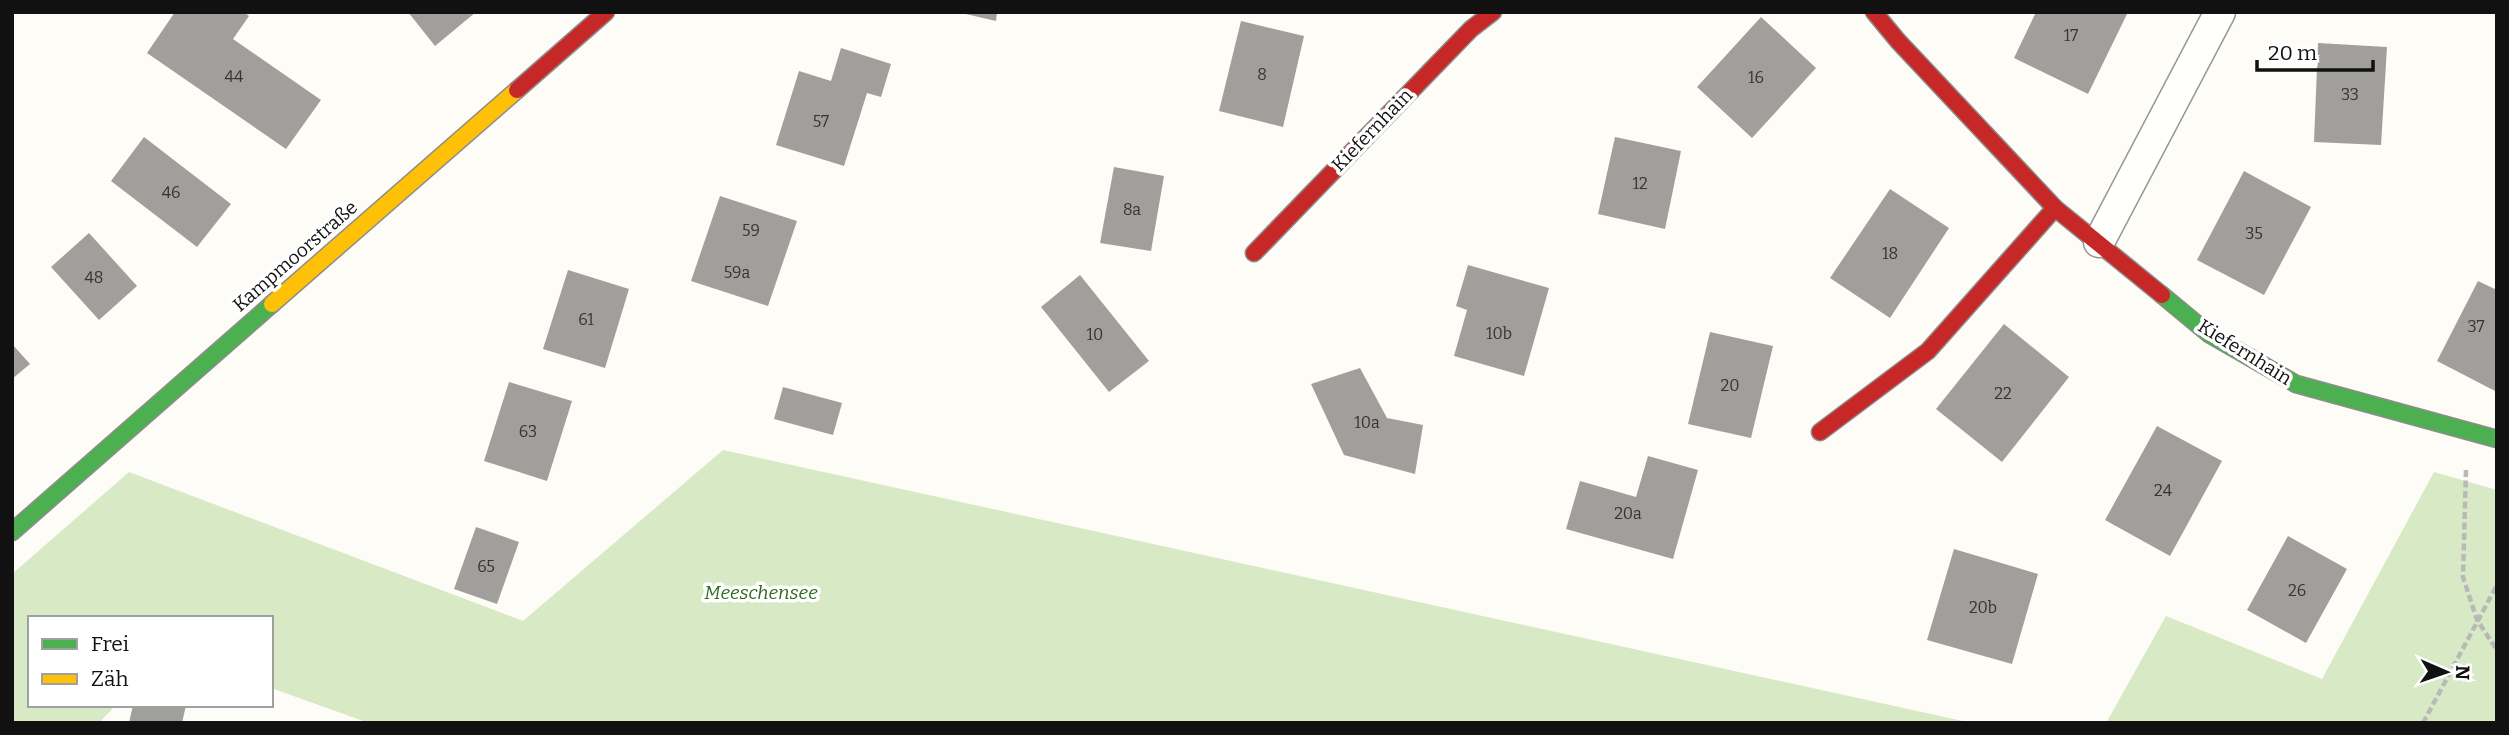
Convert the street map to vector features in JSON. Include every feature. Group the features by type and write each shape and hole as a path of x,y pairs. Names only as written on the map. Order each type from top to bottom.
{"street":[{"name":"Kampmoorstraße","path":"12,532 606,12"},
{"name":"Kiefernhain","path":"1254,253 1471,29 1493,12"},
{"name":"Kiefernhain","path":"1874,12 2055,208 2209,334 2296,384 2497,439"},
{"path":"2099,242 2220,12"},
{"path":"1820,432 1928,351 2055,208"}],"path":[{"path":"2467,430 2463,577 2477,620 2497,650"},
{"path":"2423,723 2497,585"}],"green space":[{"name":"Meeschensee","path":"723,450 1972,723 369,723 273,689 273,616 28,616 28,707 114,707 99,723 12,723 12,574 129,472 523,621"},
{"path":"2434,472 2497,490 2497,723 2106,723 2166,616 2322,679"}],"building":[{"path":"175,12 244,12 249,16 233,39 321,100 286,149 147,53"},
{"path":"408,12 476,12 435,46"},
{"path":"957,12 997,12 996,21"},
{"path":"2036,12 2128,12 2088,94 2014,58"},
{"path":"1761,17 1816,68 1752,138 1697,87"},
{"path":"1241,21 1304,36 1283,127 1219,111"},
{"path":"2318,43 2387,47 2381,145 2314,142"},
{"path":"841,48 891,64 881,97 867,93 844,166 776,145 799,71 831,81"},
{"path":"144,137 231,204 197,247 111,181"},
{"path":"1615,137 1681,151 1665,229 1598,214"},
{"path":"1114,167 1164,176 1151,251 1100,243"},
{"path":"2244,171 2311,207 2264,295 2197,260"},
{"path":"1890,189 1949,228 1890,318 1830,278"},
{"path":"720,196 797,221 768,306 691,281"},
{"path":"89,233 137,286 99,320 51,267"},
{"path":"1468,265 1549,288 1524,376 1454,356 1467,310 1456,306"},
{"path":"568,270 629,289 605,368 543,349"},
{"path":"1080,275 1149,361 1109,392 1041,307"},
{"path":"2478,281 2497,290 2497,392 2437,361"},
{"path":"2004,324 2069,377 2002,462 1936,409"},
{"path":"1710,332 1773,346 1751,438 1688,424"},
{"path":"12,344 30,364 12,379"},
{"path":"1360,368 1387,418 1423,425 1415,474 1344,455 1311,384"},
{"path":"509,382 572,401 547,481 484,461"},
{"path":"783,387 842,403 833,435 774,419"},
{"path":"2157,426 2222,461 2170,556 2105,520"},
{"path":"1648,456 1698,470 1673,559 1566,529 1580,481 1636,497"},
{"path":"476,527 519,542 497,604 454,589"},
{"path":"2288,536 2347,569 2306,643 2247,610"},
{"path":"1954,549 2038,574 2012,664 1927,640"},
{"path":"133,707 186,707 182,723 129,723"}],"traffic: fast":[{"path":"2162,295 2209,334 2296,384 2497,439"},
{"path":"12,532 272,304"}],"traffic: slow":[{"path":"272,304 517,90"}],"traffic: jam":[{"path":"517,90 606,12"},
{"path":"1254,253 1471,29 1493,12"},
{"path":"1874,12 2055,208 2162,295"},
{"path":"1820,432 1928,351 2055,208"}]}
